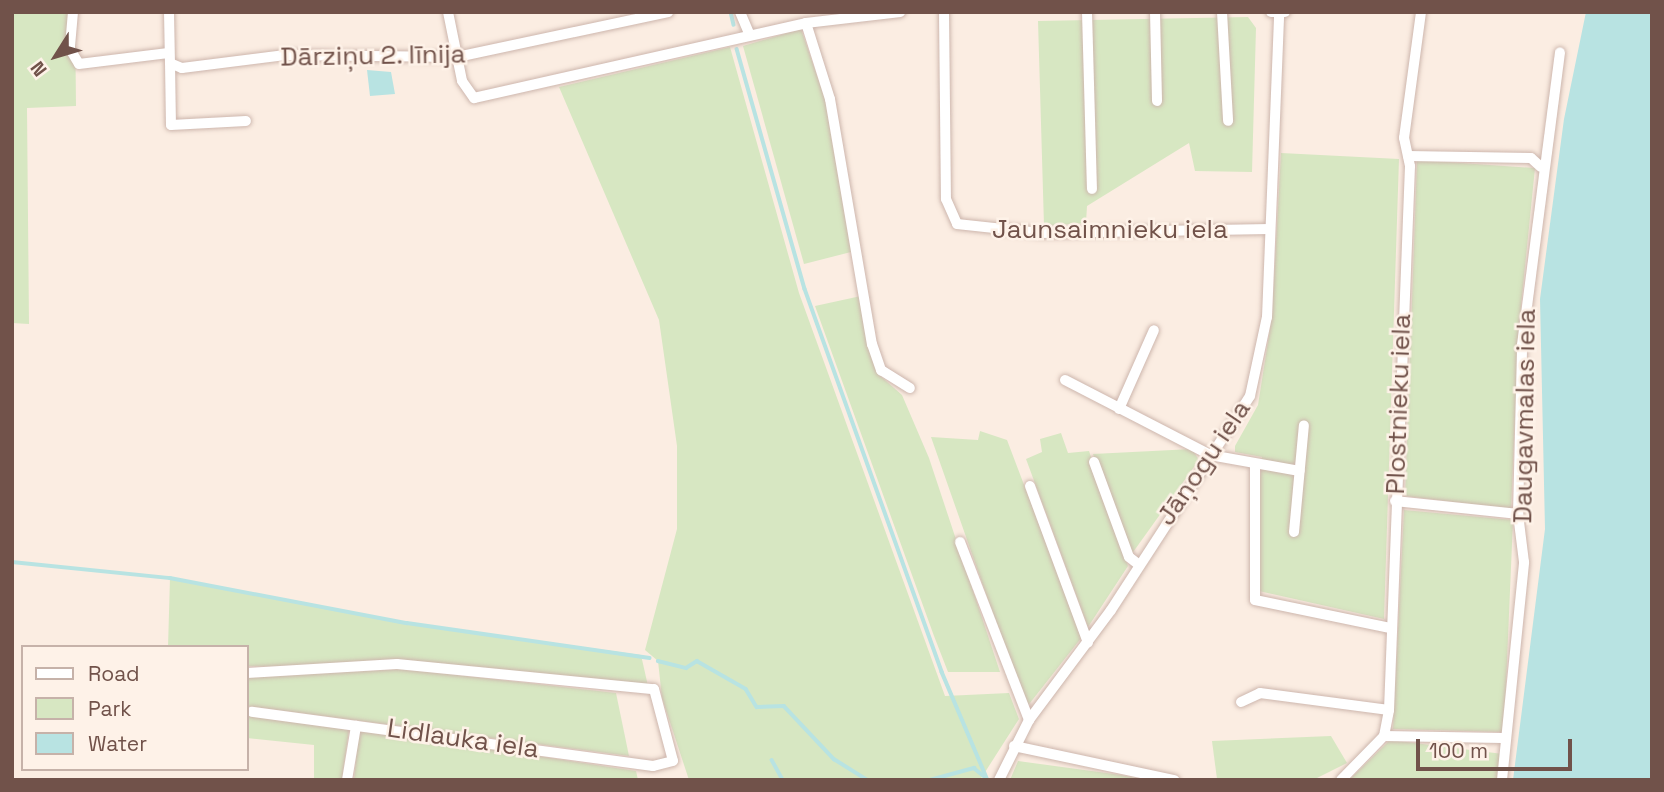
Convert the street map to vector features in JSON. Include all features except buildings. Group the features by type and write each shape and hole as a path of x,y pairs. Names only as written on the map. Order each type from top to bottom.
{"street":[{"name":"Dārziņu 2. līnija","path":"74,12 70,49 79,64 169,58 207,66 285,55 457,57 668,12"},
{"path":"169,12 171,125 246,121"},
{"path":"448,12 467,94 474,97 806,23 817,17 900,12"},
{"path":"740,12 750,35"},
{"name":"Jaunsaimnieku iela","path":"943,12 946,199 957,224 1041,233 1270,229"},
{"path":"1087,12 1092,188"},
{"path":"1155,12 1157,101"},
{"path":"1222,12 1228,121"},
{"name":"Plostnieku iela","path":"1384,736 1389,710 1408,156 1405,127 1421,12"},
{"name":"Jāņogu iela","path":"999,780 1029,720 1088,643 1210,455 1243,412 1260,360 1270,229 1278,14"},
{"path":"806,23 830,99 872,345 881,370 910,388"},
{"name":"Daugavmalas iela","path":"1502,780 1503,738 1522,601 1518,514 1522,345 1541,167 1560,52"},
{"path":"1408,156 1531,158 1541,167"},
{"path":"1119,409 1154,330"},
{"path":"1065,380 1210,455 1300,471"},
{"path":"1294,532 1304,425"},
{"path":"1094,462 1129,557 1138,564"},
{"path":"1255,465 1255,600 1390,628"},
{"path":"1030,486 1088,643"},
{"path":"1395,501 1518,514"},
{"path":"960,542 1029,720"},
{"name":"Lidlauka iela","path":"248,673 397,664 654,689 673,761 653,766 252,712"},
{"path":"1241,702 1260,693 1389,710"},
{"path":"347,780 356,726"},
{"path":"1341,780 1384,736 1503,738"},
{"path":"1014,746 1174,780"}],"green space":[{"path":"12,12 75,12 76,106 27,108 29,324 12,323"},
{"path":"1248,17 1256,28 1252,172 1195,171 1189,143 1087,206 1086,223 1044,226 1038,21"},
{"path":"801,29 825,99 851,252 804,264 743,46"},
{"path":"730,47 799,293 945,696 1009,693 1019,719 980,780 689,780 662,698 658,661 645,650 677,529 677,446 659,320 559,87"},
{"path":"1281,153 1399,159 1384,619 1250,589 1262,457 1235,452 1235,446 1258,405 1272,316"},
{"path":"1417,160 1535,168 1519,326 1511,509 1405,496"},
{"path":"861,296 877,373 902,395 929,458 1000,672 948,672 934,636 815,306"},
{"path":"980,431 1007,440 1082,637 1026,708 931,437 978,440"},
{"path":"1061,433 1068,453 1089,451 1128,566 1088,627 1026,459 1042,452 1040,439"},
{"path":"1192,449 1199,460 1131,555 1093,454"},
{"path":"1404,510 1513,520 1504,732 1393,729"},
{"path":"170,578 407,623 641,655 648,686 384,661 316,668 248,666 248,645 168,645"},
{"path":"404,669 616,693 629,756 248,706 248,677"},
{"path":"248,714 349,730 342,780 314,780 314,745 248,738"},
{"path":"359,729 636,771 638,780 354,780"},
{"path":"1331,736 1347,763 1313,780 1217,779 1212,741"},
{"path":"1390,740 1503,754 1501,780 1349,780"},
{"path":"1018,761 1121,775 1145,780 1010,780"}],"water":[{"path":"1586,12 1652,12 1652,780 1513,780 1545,529 1540,299 1564,119"},
{"path":"367,70 391,72 395,94 370,96"}],"waterway":[{"path":"731,12 734,25"},
{"path":"737,49 805,289 942,672 987,778"},
{"path":"12,562 170,578 407,623 649,658"},
{"path":"658,661 686,668 697,661 746,689 757,707 784,706 834,759 867,780"},
{"path":"772,760 783,780"},
{"path":"930,780 974,768 984,776"}]}
